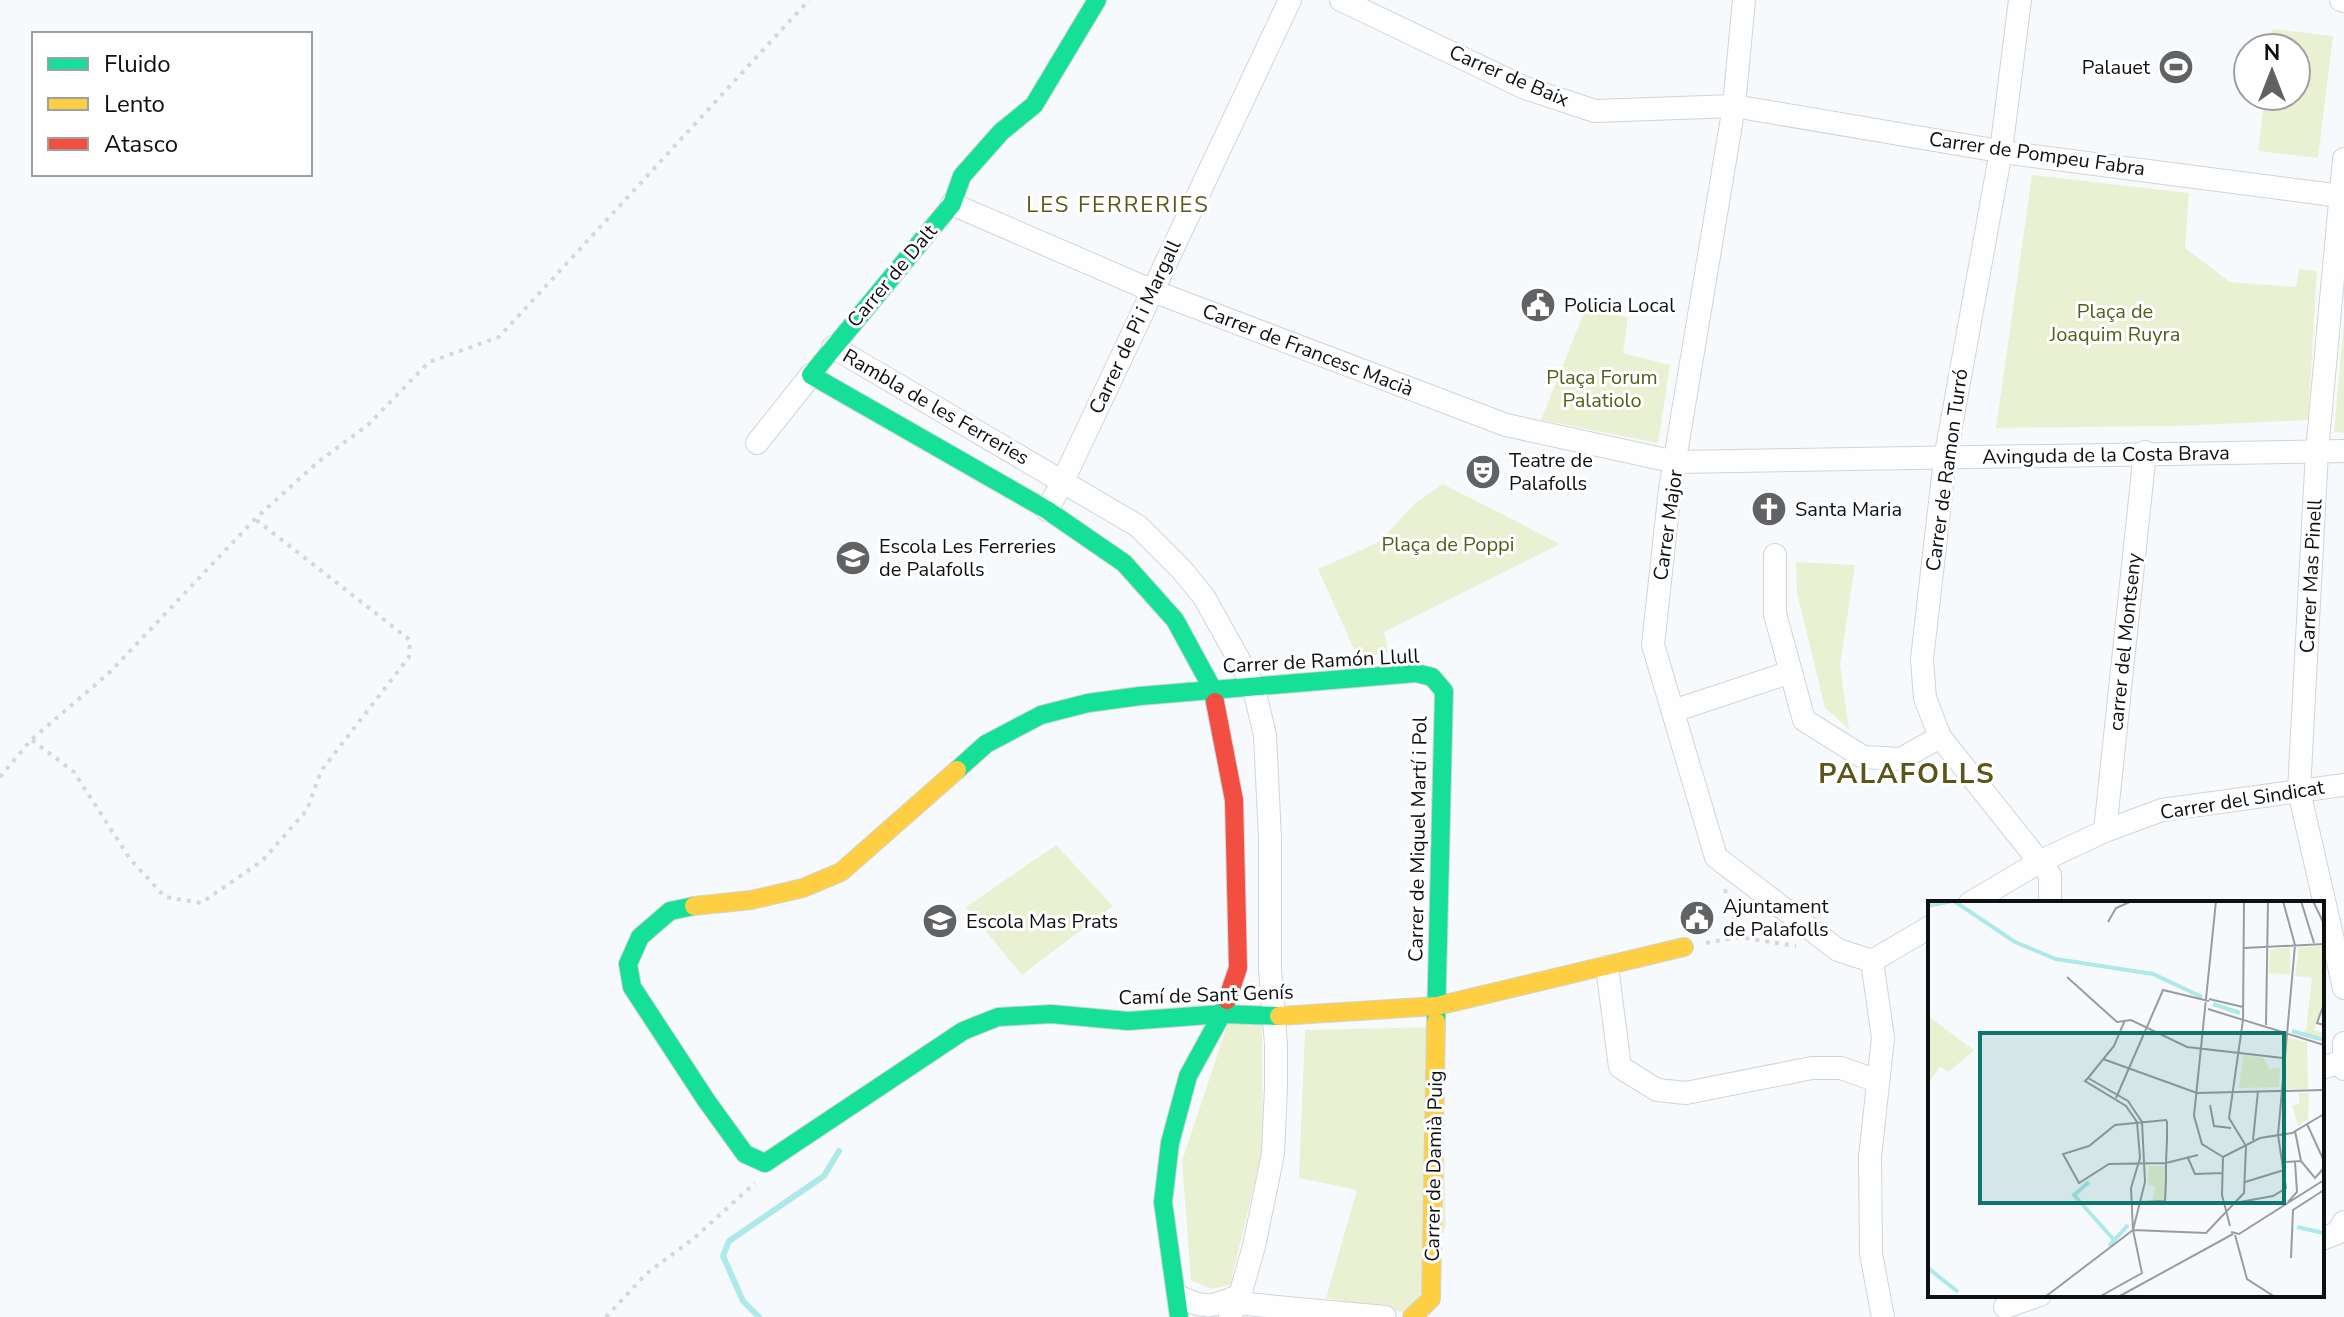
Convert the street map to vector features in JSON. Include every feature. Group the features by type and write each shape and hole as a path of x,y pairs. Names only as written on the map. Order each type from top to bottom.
{"street":[{"name":"Carrer de Dalt","path":"833,347 952,204 962,176 1001,132 1034,105 1097,0"},
{"name":"Carrer de Pi i Margall","path":"1047,510 1290,0"},
{"name":"Carrer de Baix","path":"1341,0 1525,88 1595,111 1734,106"},
{"name":"Carrer Major","path":"1716,857 1653,645 1670,489 1734,106 1744,0"},
{"name":"Carrer de Ramon Turró","path":"2020,0 2001,151 1945,459 1922,659 1925,698 1940,737 2041,861 2050,875 2050,901"},
{"name":"Carrer de Pompeu Fabra","path":"1734,106 2001,151 2341,196"},
{"name":"Carrer Mas Pinell","path":"2344,159 2317,451 2299,791 2344,988"},
{"name":"Carrer de Francesc Macià","path":"952,204 1153,291 1506,425 1676,462"},
{"name":"Rambla de les Ferreries","path":"1179,1306 1163,1202 1170,1143 1188,1076 1222,1014 1238,968 1234,800 1212,688 1175,620 1124,563 1047,510 811,375 833,347 1138,526 1204,597 1253,685 1265,735 1268,794 1272,1016 1276,1044 1273,1154 1254,1246 1235,1305"},
{"path":"757,443 811,375"},
{"name":"Avinguda de la Costa Brava","path":"1676,462 2344,451"},
{"name":"carrer del Montseny","path":"2105,831 2145,452"},
{"path":"1775,555 1775,614 1804,720 1863,757 1901,759 1940,737"},
{"path":"1673,711 1791,672"},
{"name":"Carrer de Ramón Llull","path":"765,1163 745,1154 632,987 628,964 640,937 670,911 707,903 751,900 803,888 841,872 986,744 1041,715 1088,703 1212,688 1416,673 1432,677"},
{"name":"Carrer de Miquel Martí i Pol","path":"1432,677 1444,691 1437,1006"},
{"name":"Carrer del Sindicat","path":"1973,901 2041,861 2105,831 2162,810 2344,785"},
{"path":"1716,857 1838,950 1872,961 1928,928"},
{"name":"Camí de Sant Genís","path":"765,1163 963,1031 998,1017 1051,1014 1128,1021 1222,1014 1272,1016 1437,1006 1684,947"},
{"path":"1872,961 1883,1038 1870,1157 1871,1254 1883,1317"},
{"path":"1607,967 1620,1067 1657,1090 1686,1093 1812,1068 1841,1068 1878,1081"},
{"name":"Carrer de Damià Puig","path":"1412,1317 1431,1299 1437,1006"},
{"path":"2344,1043 2344,1069"},
{"path":"2324,1067 2343,1061"},
{"path":"2324,1238 2337,1233 2344,1222"},
{"path":"2004,1306 2033,1297"},
{"path":"1179,1306 1235,1305 1385,1317"}],"path":[{"path":"0,777 31,740 110,672 255,519 318,462 368,425 429,362 499,337 809,0"},
{"path":"31,740 74,772 130,859 165,897 201,903 262,861 307,810 321,771 409,657 410,640 255,519"},
{"path":"1716,857 1739,937"},
{"path":"1684,947 1739,937 1838,950"},
{"path":"606,1317 646,1274 693,1239 753,1186 765,1163"}],"green space":[{"path":"2312,34 2333,36 2318,158 2258,151 2263,112 2312,112"},
{"name":"Plaça de Joaquim Ruyra","path":"2032,175 2189,193 2185,248 2230,282 2296,287 2299,269 2317,271 2308,420 2175,426 1996,428"},
{"name":"Plaça Forum Palatiolo","path":"1585,310 1628,317 1623,353 1670,365 1658,443 1541,420"},
{"path":"2344,320 2344,433 2334,432"},
{"name":"Plaça de Poppi","path":"1443,484 1560,544 1384,632 1388,652 1358,658 1318,569 1379,542 1415,503"},
{"path":"1796,562 1855,565 1840,665 1849,729 1825,708 1797,593"},
{"path":"1056,845 1113,906 1022,975 966,907"},
{"path":"1228,1023 1262,1025 1263,1149 1230,1285 1211,1289 1191,1280 1182,1161"},
{"path":"1441,1027 1446,1225 1412,1314 1326,1298 1357,1190 1299,1178 1305,1030"}],"waterway":[{"path":"759,1317 743,1301 723,1256 729,1241 824,1176 839,1151"}],"traffic: fast":[{"path":"1097,0 1034,105 1001,132 962,176 952,204 811,375 1047,510 1124,563 1175,620 1212,688 1215,702"},
{"path":"957,770 986,744 1041,715 1088,703 1416,673 1432,677 1444,691 1436,1022"},
{"path":"694,906 670,911 640,937 628,964 632,987 745,1154 765,1163 963,1031 998,1017 1051,1014 1128,1021 1222,1014 1279,1016"},
{"path":"1179,1317 1163,1202 1170,1143 1188,1076 1227,1000"}],"traffic: slow":[{"path":"694,906 751,900 803,888 841,872 957,770"},
{"path":"1279,1016 1437,1006 1684,947"},
{"path":"1412,1317 1431,1299 1436,1022"}],"traffic: jam":[{"path":"1215,702 1234,800 1238,968 1227,1000"}],"place":[{"name":"Palauet","path":"2176,67"},
{"name":"Policia Local","path":"1538,305"},
{"name":"Teatre de Palafolls","path":"1483,472"},
{"name":"Santa Maria","path":"1769,509"},
{"name":"Escola Les Ferreries de Palafolls","path":"853,558"},
{"name":"Ajuntament de Palafolls","path":"1697,918"},
{"name":"Escola Mas Prats","path":"940,921"}],"district":[{"name":"LES FERRERIES","path":"1118,205"},
{"name":"PALAFOLLS","path":"1907,774"}]}
